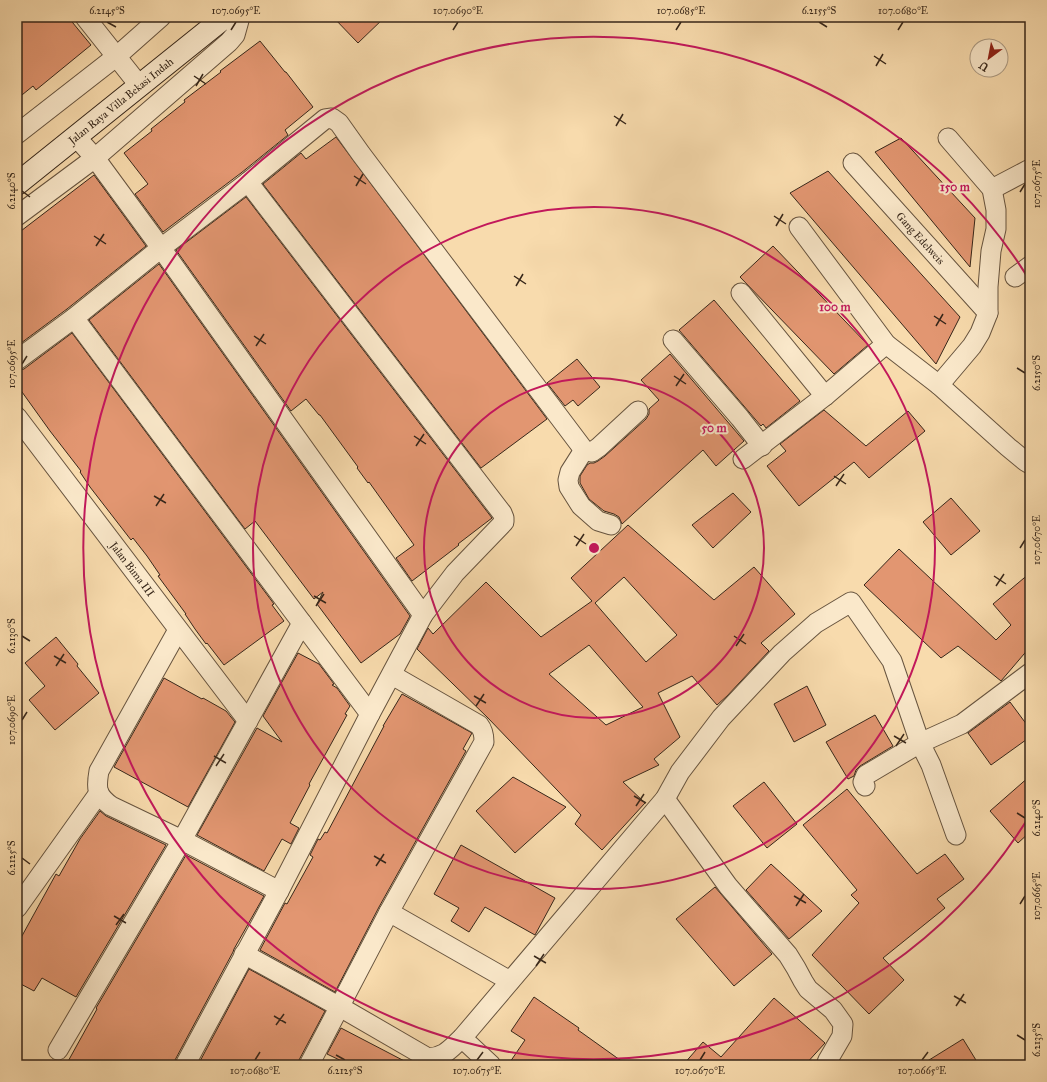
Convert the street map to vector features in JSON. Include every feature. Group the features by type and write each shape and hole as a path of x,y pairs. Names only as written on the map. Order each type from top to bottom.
{"main road":[{"name":"Jalan Raya Villa Bekasi Indah","path":"17,184 225,17"}],"street":[{"path":"85,17 139,85"},
{"path":"17,134 117,56 161,17"},
{"path":"17,216 95,158 229,42 235,34 240,17"},
{"path":"17,360 74,318 161,248 248,182 324,119 332,118 339,123 584,450 592,452 599,447 638,411"},
{"path":"76,137 95,158 161,248 423,615"},
{"path":"938,385 972,346 980,333 988,312 988,287 991,251 996,229 996,210 992,189 948,138"},
{"name":"Gang Edelweis","path":"853,163 988,312"},
{"path":"992,189 1030,169"},
{"path":"185,1065 279,891 423,615 455,573 502,524 504,518 502,513 248,182"},
{"path":"799,227 886,344 938,385 1008,447 1030,464"},
{"path":"1015,277 1030,266"},
{"path":"741,293 824,396"},
{"path":"74,318 370,714"},
{"path":"673,340 762,446"},
{"path":"743,459 762,446 886,344"},
{"name":"Jalan Bima III","path":"17,417 248,721"},
{"path":"584,450 570,472 568,480 569,487 581,506 598,521 611,525"},
{"path":"244,954 428,1058 439,1057 448,1052 462,1038 665,799 680,772 721,718 782,653 816,623 851,602 892,661 920,743 931,765 956,835"},
{"path":"58,1050 182,840 302,623"},
{"path":"178,630 100,771 97,785 99,794 104,801 111,806 182,840 279,891"},
{"path":"865,786 863,782 866,775 920,743 962,724 1030,673"},
{"path":"309,1065 389,912 484,742 484,734 479,725 392,674"},
{"path":"17,908 99,794"},
{"path":"665,799 728,886 788,955 808,989 833,1010 843,1024 842,1036 826,1065"},
{"path":"389,912 510,981"},
{"path":"462,1038 491,1065"}],"building":[{"path":"17,17 68,17 91,45 36,90 33,86 17,99"},
{"path":"333,17 385,17 358,43"},
{"path":"260,41 313,107 285,130 288,135 241,173 163,232 135,194 148,184 124,153 185,102 184,100"},
{"path":"336,137 547,419 481,468 263,184 301,153 306,159"},
{"path":"901,138 975,218 970,267 875,152"},
{"path":"828,171 960,317 936,364 790,193"},
{"path":"94,175 146,246 67,309 17,346 17,234"},
{"path":"246,197 492,518 412,581 396,558 414,545 320,415 306,399 291,411 176,250"},
{"path":"773,246 868,345 834,374 740,277"},
{"path":"159,264 410,616 400,634 361,663 317,604 323,592 314,599 255,521 245,529 89,320"},
{"path":"714,300 800,401 766,428 763,424 761,426 679,330"},
{"path":"72,333 274,604 272,605 284,621 224,665 195,629 186,614 158,576 160,575 147,556 133,538 131,540 90,487 80,472 81,471 17,385 17,371 24,369"},
{"path":"670,354 744,441 716,466 703,450 622,524 619,517 604,511 589,499 580,483 580,476 587,465 598,461 605,456 646,419 649,414 649,409 659,400 641,380"},
{"path":"577,359 600,387 578,406 573,400 565,406 547,383"},
{"path":"824,410 866,446 908,411 925,431 869,478 854,462 799,506 767,466 786,451 780,444"},
{"path":"733,493 751,512 713,548 692,525"},
{"path":"951,498 980,531 951,555 923,522"},
{"path":"628,525 714,600 754,567 795,614 761,643 769,651 717,705 692,676 658,693 680,737 654,759 659,765 623,782 645,803 602,850 575,824 581,815 488,718 417,649 428,628 433,634 486,582 541,637 592,601 571,578","holes":["624,577 677,635 646,662 595,603","589,645 643,707 606,725 549,674"]},
{"path":"899,549 996,640 1011,625 993,604 1030,573 1030,647 1001,681 958,646 941,658 864,585"},
{"path":"56,637 99,693 55,730 29,700 45,686 25,663"},
{"path":"298,653 319,664 334,684 332,685 337,688 350,706 345,714 347,715 309,784 310,785 290,823 299,828 291,844 282,839 264,871 197,835 257,728 282,742 263,716"},
{"path":"164,678 226,711 235,722 188,807 114,767"},
{"path":"807,686 826,725 794,742 774,704"},
{"path":"402,694 472,733 463,749 466,751 379,907 335,992 260,950 285,903 287,904 313,857 310,855 318,839 320,840 325,832 327,833 383,726"},
{"path":"1010,702 1030,729 1030,737 991,765 968,733"},
{"path":"875,715 893,746 860,766 856,770 854,776 848,779 826,742"},
{"path":"1030,776 1030,832 1018,843 990,811"},
{"path":"513,777 566,807 515,853 476,811"},
{"path":"764,782 797,824 767,848 733,806"},
{"path":"847,789 917,874 945,854 964,879 937,899 945,908 883,958 904,980 869,1014 812,955 859,903 851,895 857,890 803,825"},
{"path":"100,811 106,816 166,845 76,997 42,978 34,991 17,982 17,945 56,874 59,876 80,839"},
{"path":"461,845 555,898 535,935 485,907 469,932 451,921 459,908 434,894"},
{"path":"186,855 264,896 234,949 175,1060 174,1065 66,1065 97,1009 96,1008"},
{"path":"771,864 822,911 789,939 746,890"},
{"path":"715,887 772,954 734,986 676,919"},
{"path":"249,969 325,1011 299,1060 298,1065 198,1065"},
{"path":"534,997 579,1028 578,1030 627,1065 508,1065 525,1040 511,1031"},
{"path":"774,998 825,1043 805,1065 683,1065 703,1042 721,1057"},
{"path":"341,1028 412,1065 350,1065 327,1054"},
{"path":"963,1039 979,1065 921,1065"}]}
